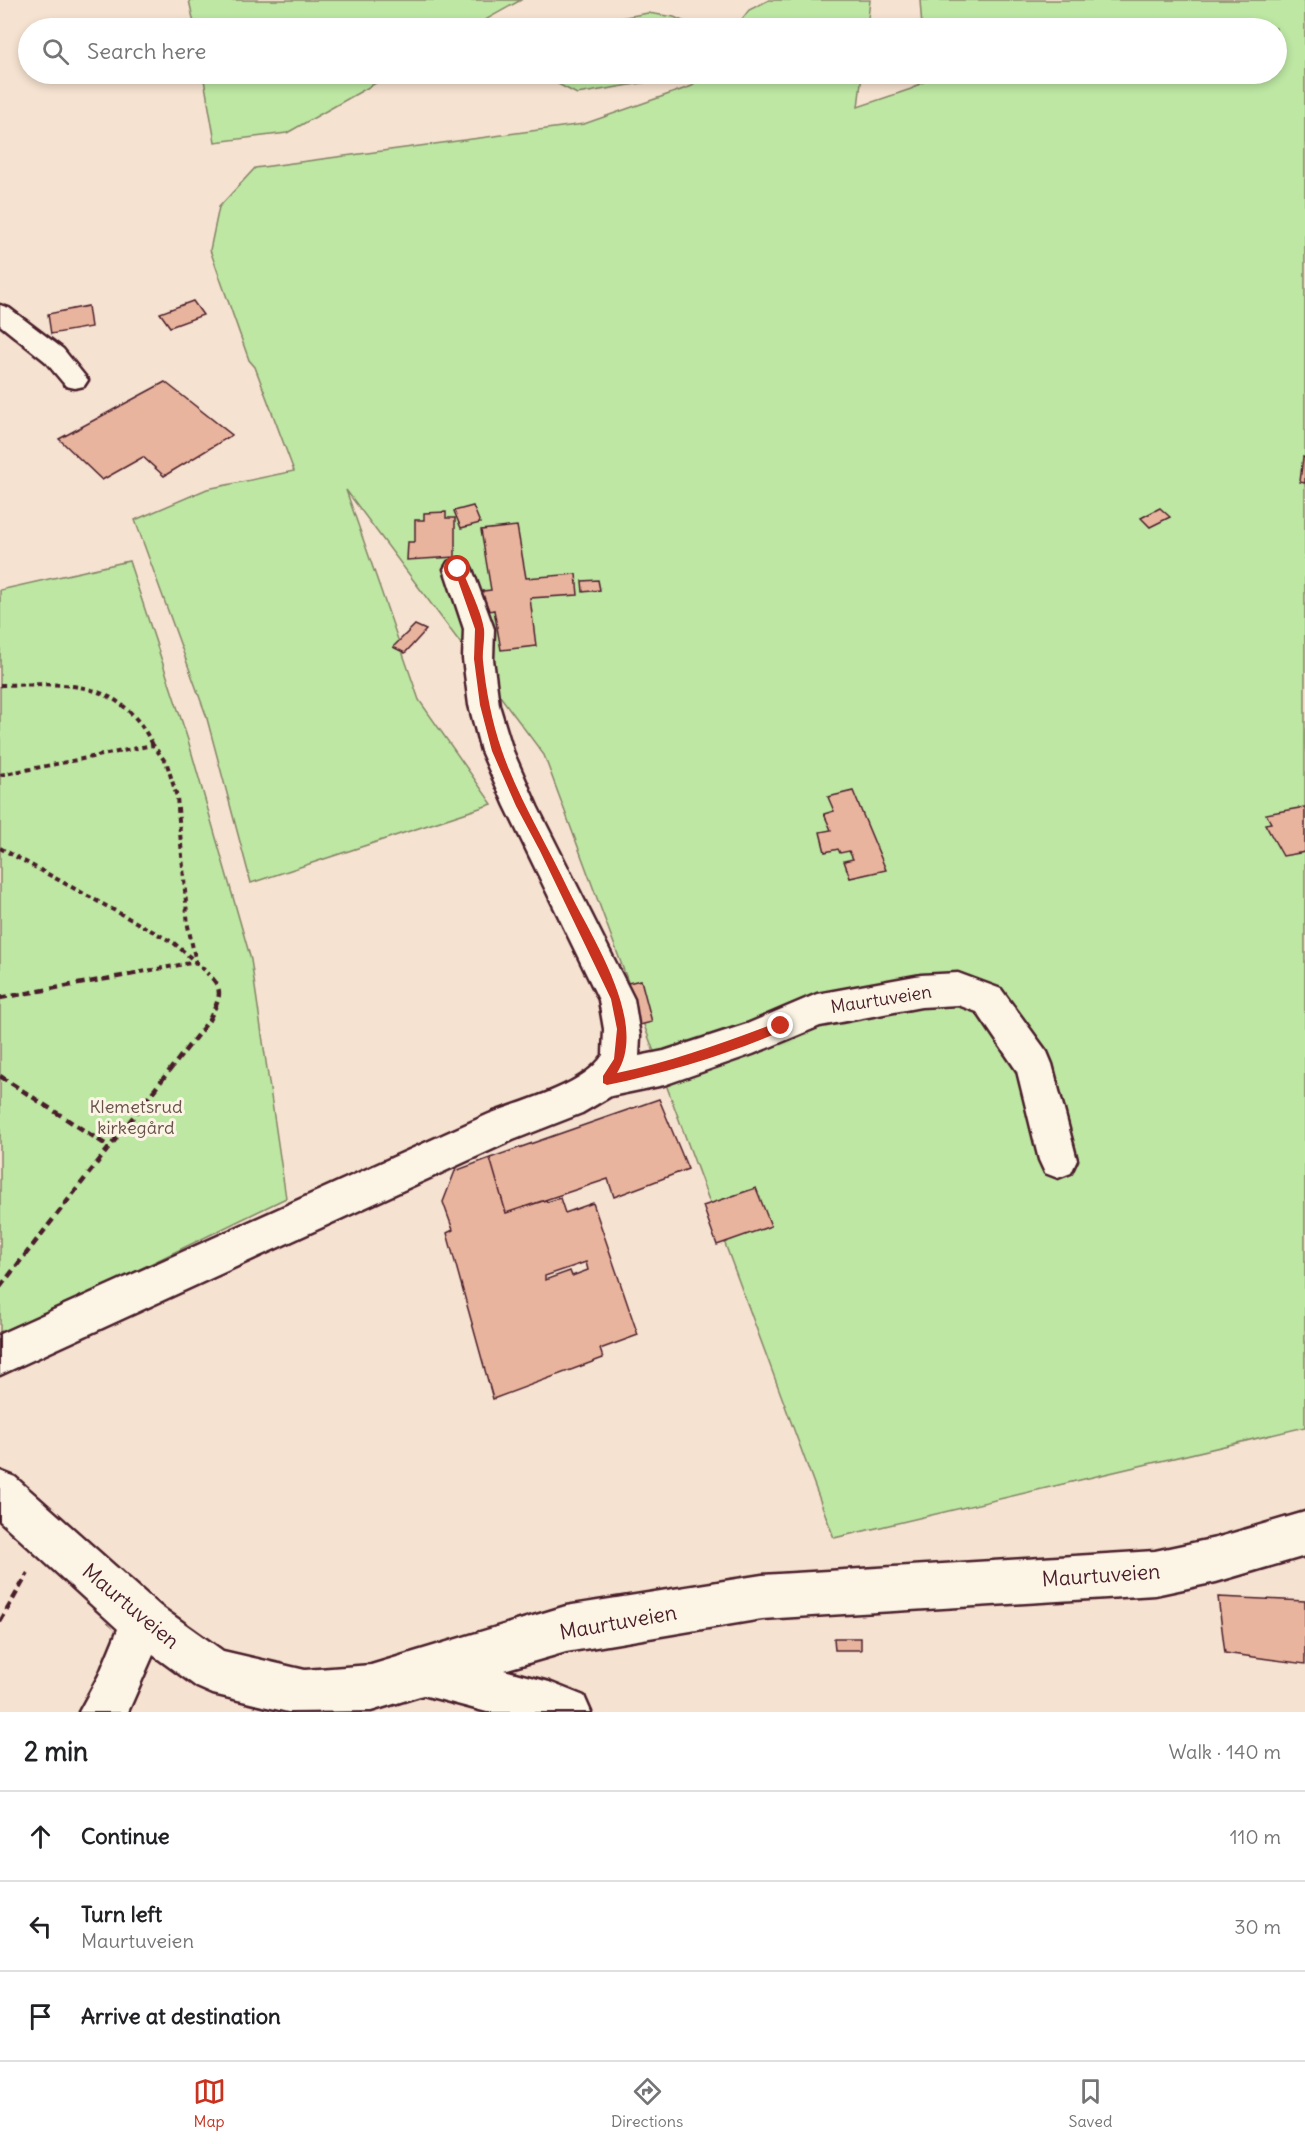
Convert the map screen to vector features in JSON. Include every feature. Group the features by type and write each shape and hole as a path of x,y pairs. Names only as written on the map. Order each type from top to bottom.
{"street":[{"path":"0,313 54,355 75,380"},
{"path":"458,569 479,629 478,659 484,705 497,751 521,806 616,999 622,1029 620,1060 607,1080"},
{"name":"Maurtuveien","path":"0,1355 502,1127 582,1094 607,1080 664,1068 753,1038 817,1010 921,991 958,989 989,1000 1034,1064 1058,1160"},
{"name":"Maurtuveien","path":"0,1492 144,1622 213,1671 305,1694 371,1688 424,1674 566,1629 750,1599 1155,1573 1216,1560 1305,1533"},
{"path":"102,1712 115,1691 144,1622"},
{"path":"424,1674 549,1705 568,1712"}],"path":[{"path":"0,685 48,684 99,691 124,702 147,726 153,745 167,764 177,797 188,926 196,962"},
{"path":"0,775 153,745"},
{"path":"0,849 174,943 217,982 220,998 209,1020 108,1146 0,1287"},
{"path":"0,998 196,962"},
{"path":"0,1076 108,1146"},
{"path":"0,1622 48,1536"}],"green space":[{"path":"189,0 521,0 489,18 193,18"},
{"path":"769,0 870,0 868,18 743,18 749,10"},
{"path":"920,0 1305,0 1305,1427 834,1538 544,755 346,490 419,700 492,804 251,883 206,715 135,520 207,489 294,471 255,367 249,360 210,250 219,207 255,168 584,124 694,84 861,84 858,107 920,84 1287,84 1287,18 921,18"},
{"path":"648,13 676,18 620,18"},
{"path":"205,84 374,84 287,133 215,142"},
{"path":"558,84 635,84 577,94"},
{"name":"Klemetsrud kirkegård","path":"129,561 188,740 251,960 286,1198 0,1337 0,590"}],"building":[{"path":"193,301 203,315 170,327 160,313"},
{"path":"88,306 91,327 51,334 48,314"},
{"path":"165,382 232,435 164,476 143,457 102,480 59,439"},
{"path":"1303,457 1305,458 1305,483 1300,482"},
{"path":"473,506 480,523 461,528 454,511"},
{"path":"1160,508 1170,517 1150,527 1141,518"},
{"path":"446,512 446,518 455,518 455,557 407,560 408,542 415,542 415,520 424,520 424,513"},
{"path":"517,526 526,578 576,574 578,595 530,598 536,646 501,650 494,610 489,611 482,595 483,591 491,590 481,530"},
{"path":"598,580 600,590 583,592 582,581"},
{"path":"415,625 426,630 405,653 393,647"},
{"path":"853,791 886,870 850,878 844,861 853,859 849,851 840,853 838,849 825,852 820,832 831,830 824,814 834,811 828,797"},
{"path":"1305,807 1305,852 1283,856 1265,824 1271,823 1266,814"},
{"path":"641,980 652,1022 627,1028 615,986"},
{"path":"659,1099 688,1169 614,1197 608,1179 506,1213 490,1158"},
{"path":"490,1158 506,1213 546,1200 547,1202 560,1198 565,1213 593,1203 638,1335 600,1349 603,1358 493,1399 447,1233 453,1230 443,1202 455,1171","holes":["586,1262 588,1270 572,1276 570,1271 545,1280 545,1276"]},
{"path":"756,1188 771,1226 717,1245 703,1206"},
{"path":"1218,1597 1305,1601 1305,1664 1225,1653"},
{"path":"834,1638 861,1638 861,1650 835,1650"}],"route":[{"path":"458,569 479,629 478,659 484,705 497,751 521,806 616,999 622,1029 620,1060 607,1080 664,1068 753,1038 781,1026"}]}
